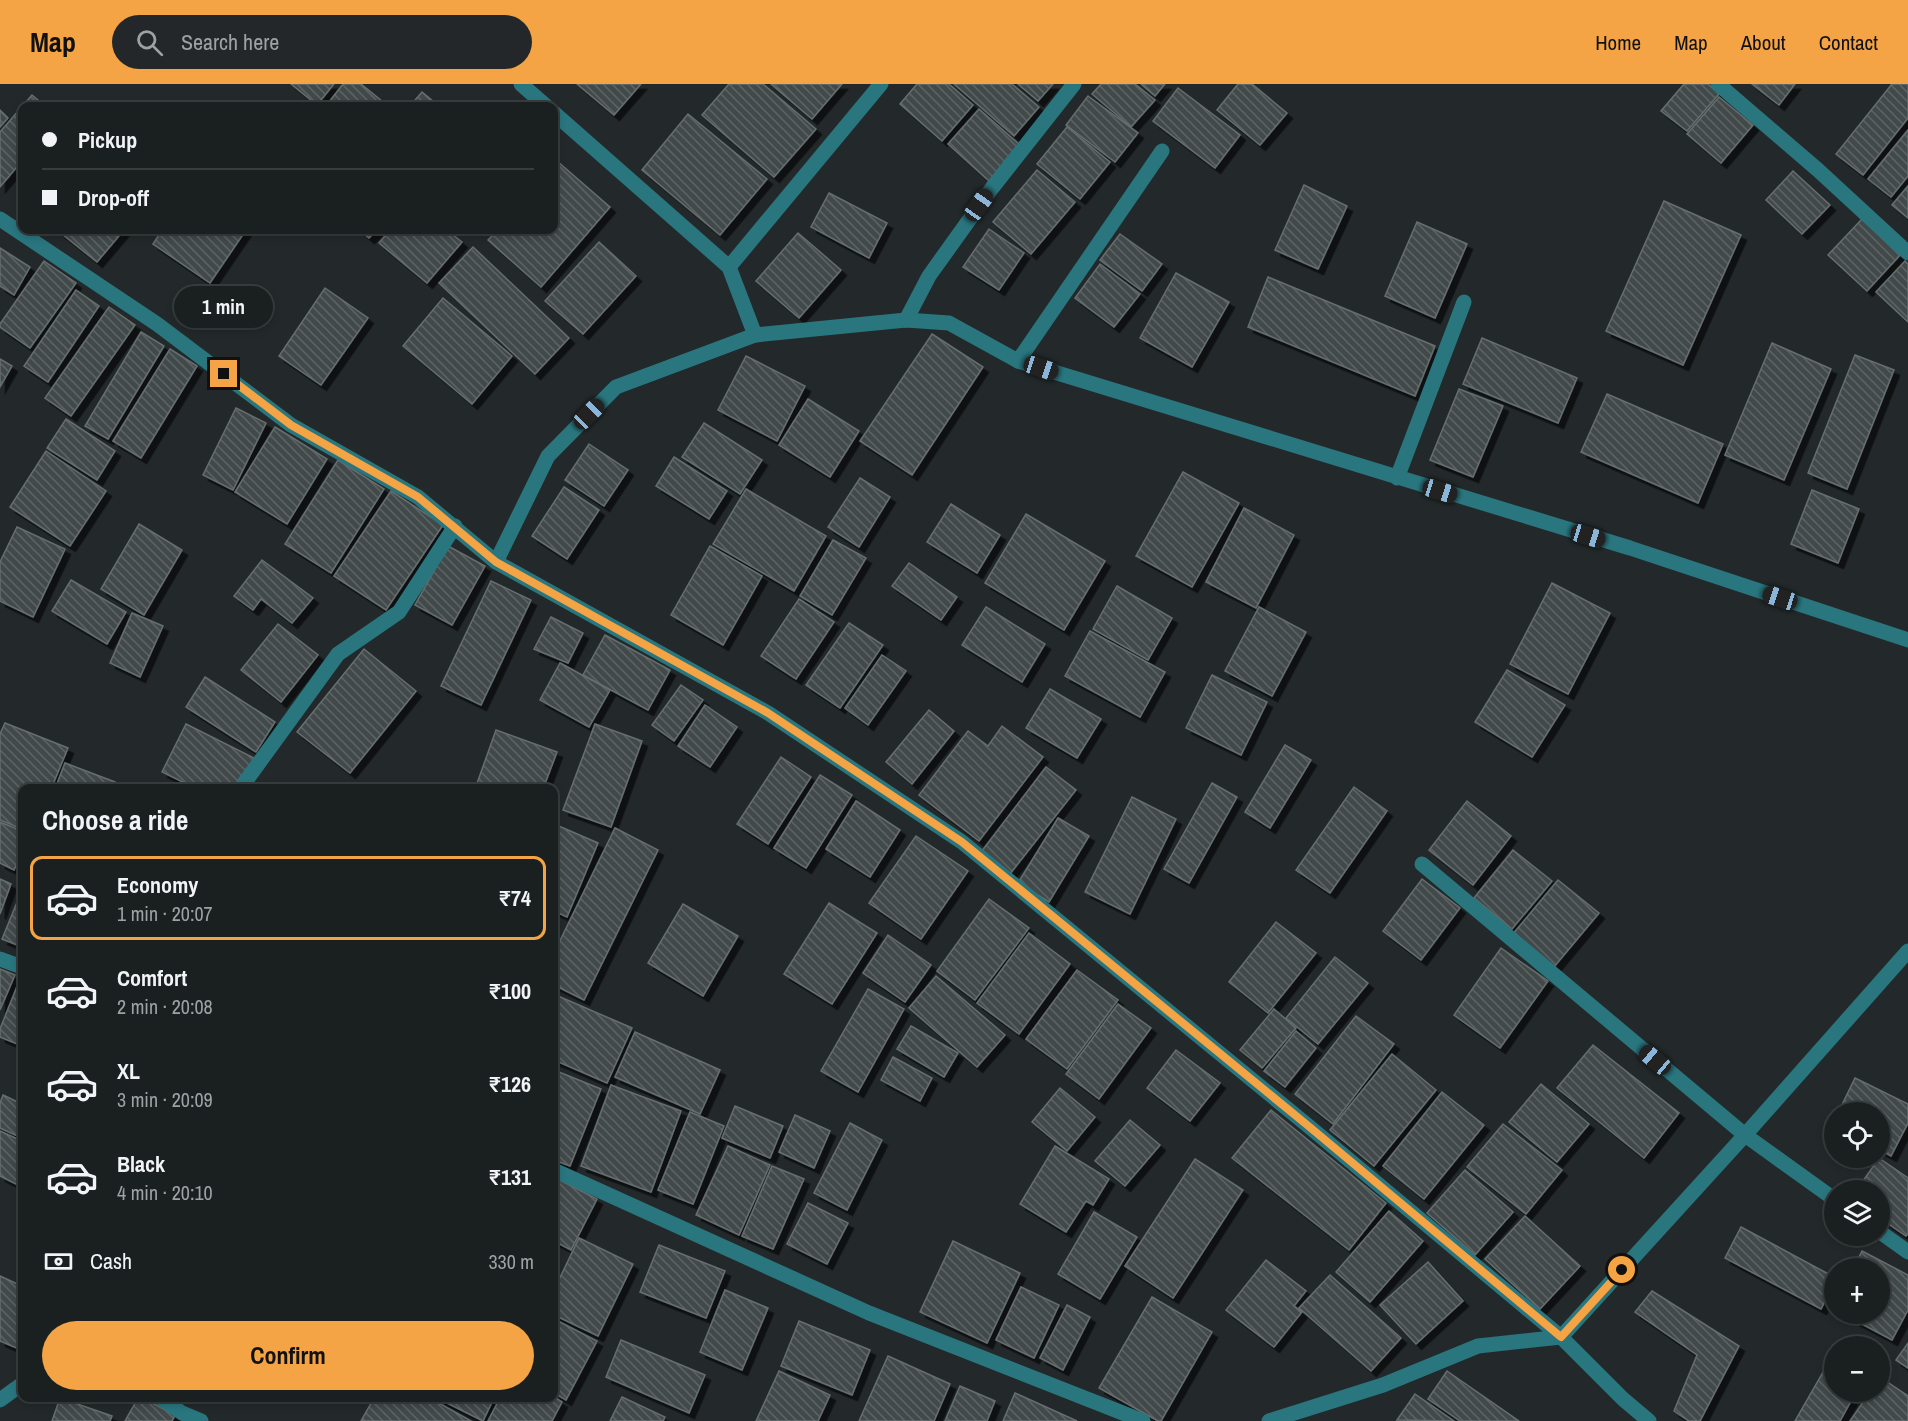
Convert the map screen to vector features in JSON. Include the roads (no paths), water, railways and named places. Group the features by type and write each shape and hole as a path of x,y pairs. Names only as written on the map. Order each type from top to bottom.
{"street":[{"path":"521,84 541,102"},
{"path":"729,267 881,84"},
{"path":"906,320 929,276 992,188 1074,84"},
{"path":"1718,84 1818,170 1908,253"},
{"path":"558,117 729,267 755,335"},
{"path":"1018,361 1162,151"},
{"path":"0,219 18,231"},
{"path":"22,234 157,324 291,425 418,497 496,562 768,713 962,842 1561,1337 1623,1399 1649,1421"},
{"path":"1397,478 1464,302"},
{"path":"496,562 548,456 616,387 755,335 906,320 949,323 1018,361 1630,548 1908,640"},
{"path":"244,784 338,654 399,612 455,526"},
{"path":"1422,864 1745,1135 1824,1192"},
{"path":"1269,1421 1383,1385 1478,1346 1561,1337 1908,951"},
{"path":"0,959 18,966"},
{"path":"558,1172 869,1313 1143,1421"},
{"path":"1890,1239 1908,1252"},
{"path":"0,1400 18,1386"},
{"path":"164,1402 179,1417 201,1421"}]}
